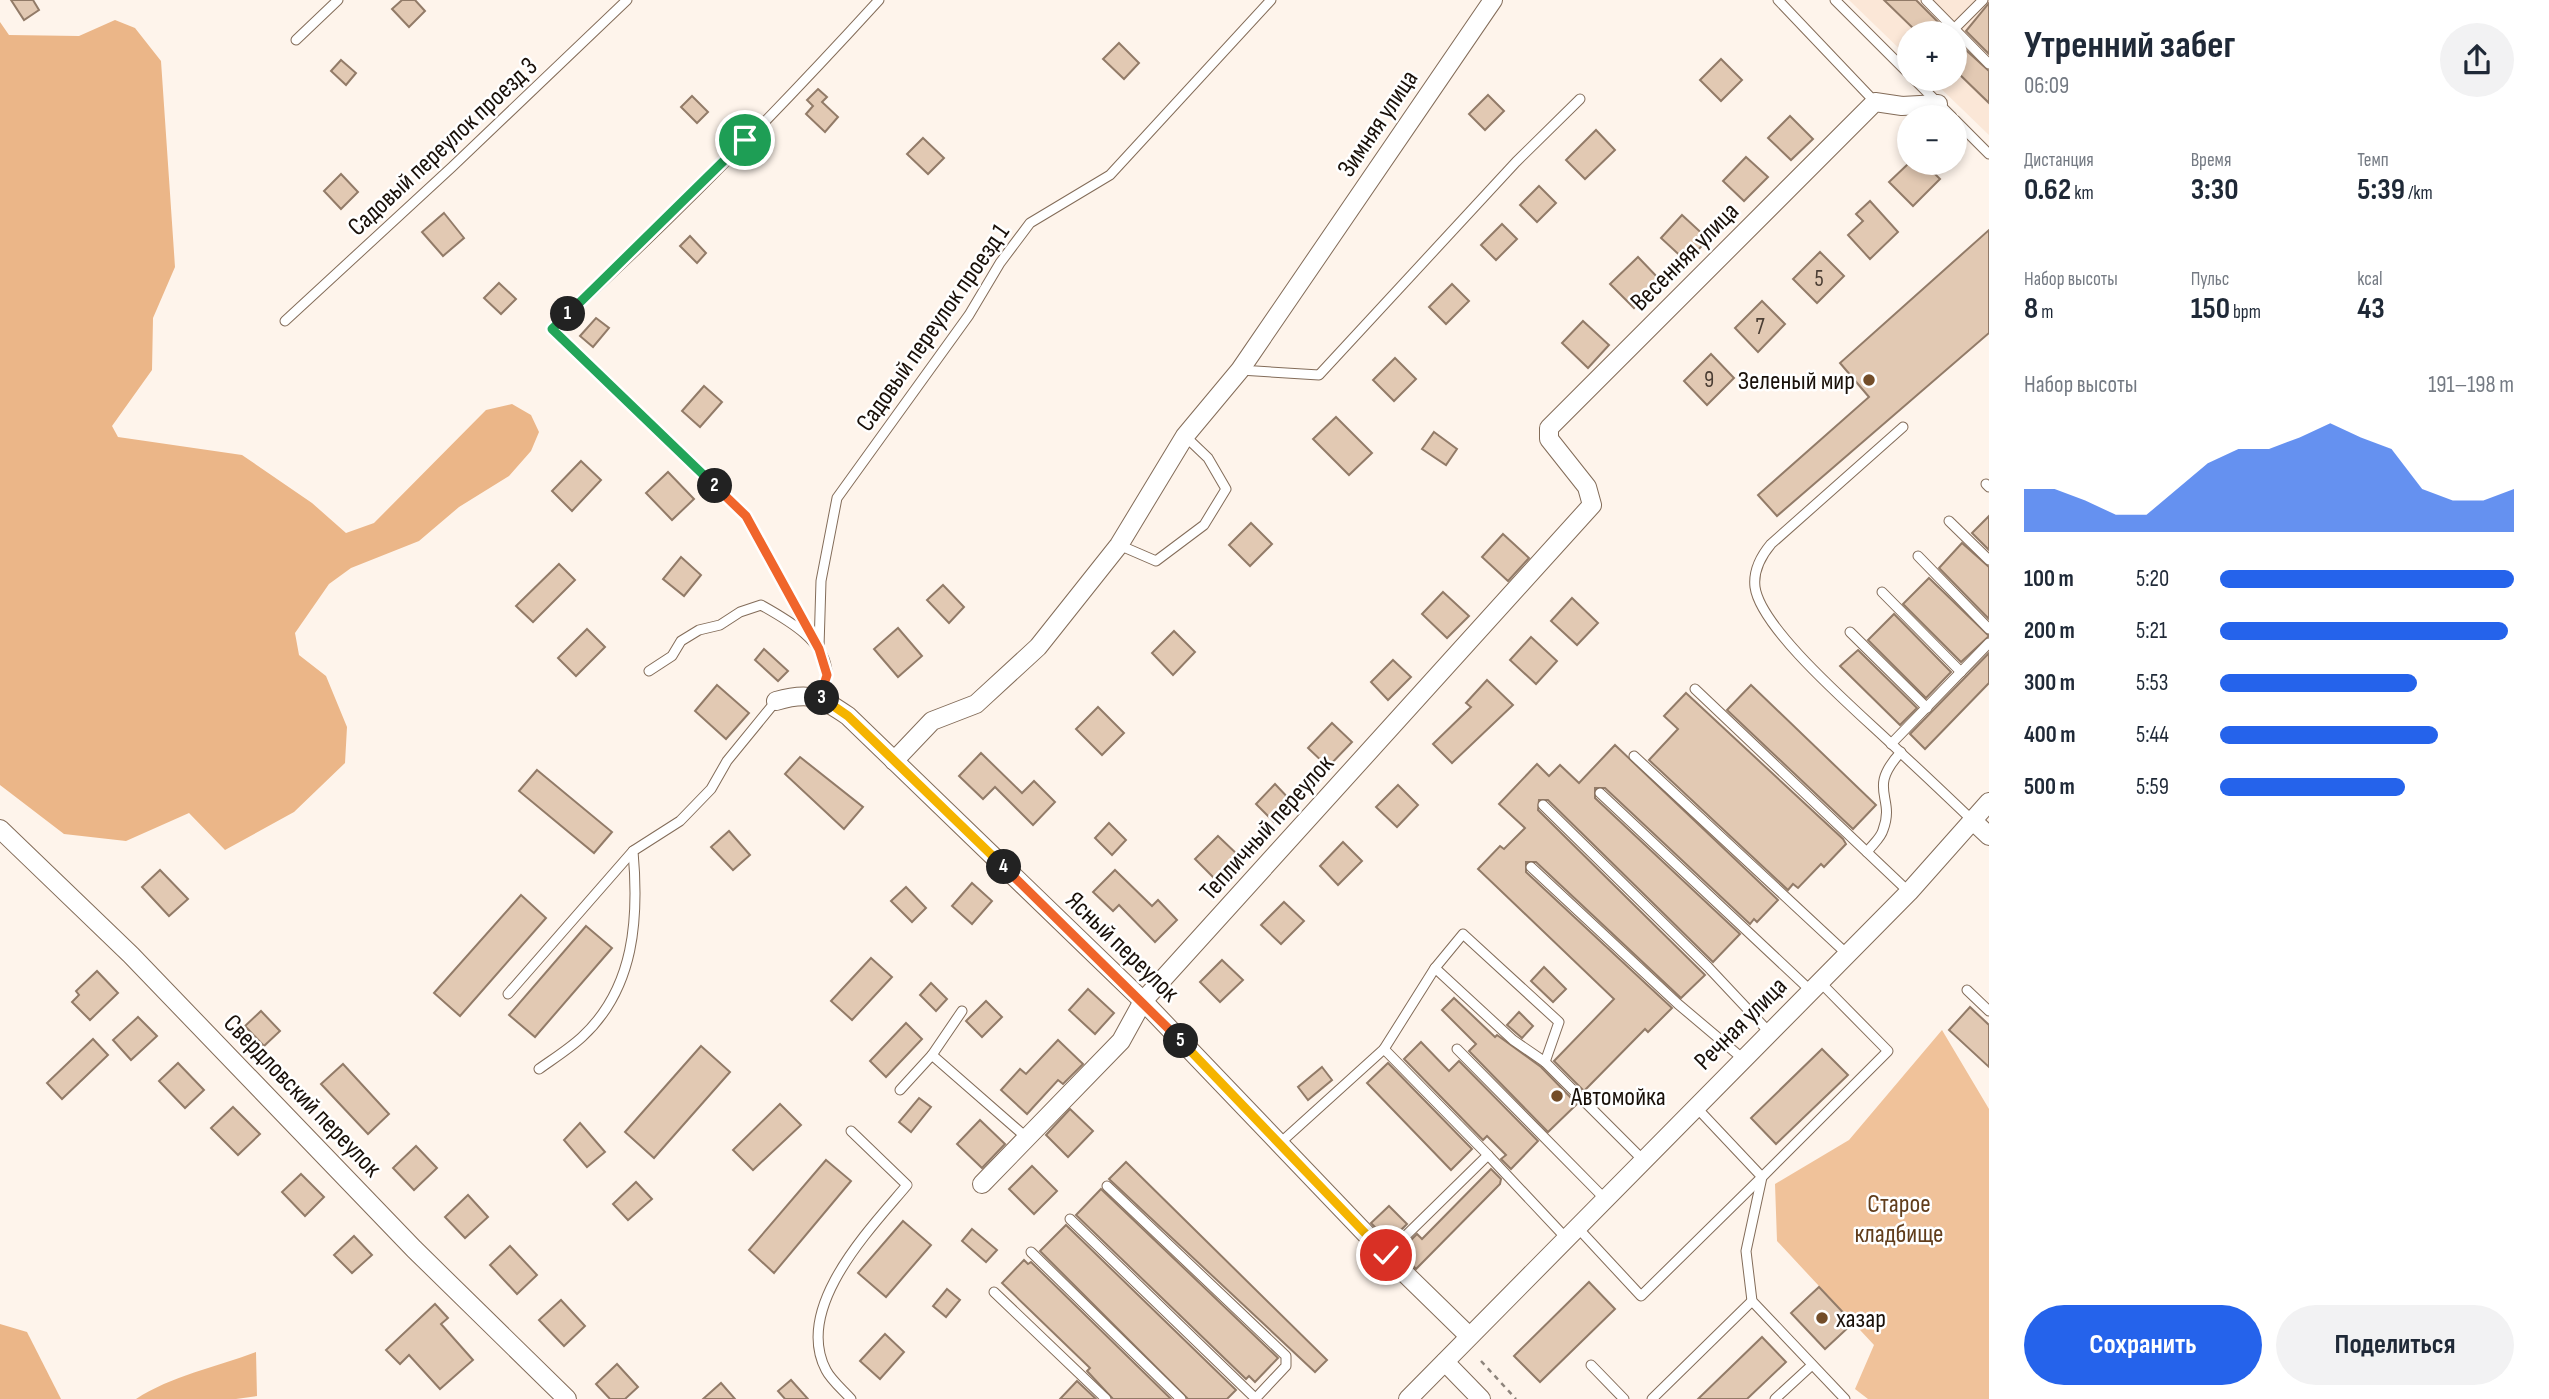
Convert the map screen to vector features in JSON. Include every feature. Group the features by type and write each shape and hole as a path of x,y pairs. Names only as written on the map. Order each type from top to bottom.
{"street":[{"name":"Зимняя улица","path":"894,761 932,721 976,704 1038,647 1119,545 1185,436 1240,370 1493,0"},
{"path":"1875,102 1902,106 1938,104"},
{"name":"Весенняя улица","path":"1591,505 1587,487 1549,439 1549,428 1875,102"},
{"name":"Тепличный переулок","path":"982,1184 1121,1041 1143,1001 1591,505"},
{"path":"776,701 796,695 820,697"},
{"name":"Ясный переулок","path":"820,697 848,716 1143,1001 1386,1255 1469,1336"},
{"name":"Речная улица","path":"1408,1399 1694,1106 1909,892 1989,802"},
{"path":"1972,820 1989,836"},
{"name":"Свердловский переулок","path":"0,829 131,956 414,1249 567,1399"},
{"path":"1445,1362 1481,1399"}],"lane":[{"path":"296,40 338,0"},
{"name":"Садовый переулок проезд 3","path":"285,321 627,0"},
{"path":"820,697 827,675 819,649 746,516 552,329 610,276 813,72 879,0"},
{"name":"Садовый переулок проезд 1","path":"819,649 821,581 837,498 969,316 1000,263 1030,223 1110,174 1271,0"},
{"path":"1778,0 1875,102"},
{"path":"1835,0 1897,62"},
{"path":"1926,0 1946,21"},
{"path":"1962,21 1983,0"},
{"path":"1967,42 1989,64"},
{"path":"1926,91 1938,104"},
{"path":"1240,370 1319,375 1516,162 1580,99"},
{"path":"1967,131 1987,148"},
{"path":"1903,427 1772,544 1761,556 1755,587 1760,605 1775,625 1844,703 1901,752 1972,820"},
{"path":"1119,545 1156,561 1204,525 1226,489 1208,458 1185,436"},
{"path":"1950,521 1989,560"},
{"path":"1918,556 1989,629"},
{"path":"1882,592 1961,671"},
{"path":"649,671 672,656 681,641 699,630 720,625 740,612 761,605 786,618 819,649"},
{"path":"1850,632 1927,708"},
{"path":"1891,744 1989,643"},
{"path":"1695,689 1909,892"},
{"path":"508,994 633,851 680,821 711,789 727,761 776,701"},
{"path":"1867,852 1883,831 1886,817 1882,782 1884,773 1901,752"},
{"path":"1634,756 1847,954"},
{"path":"1384,1048 1488,1155 1640,1296 1888,1051 1600,793"},
{"path":"1543,805 1769,1031"},
{"path":"539,1069 590,1027 610,1002 633,950 636,888 633,851"},
{"path":"1531,867 1678,1004 1742,1058"},
{"path":"1279,1144 1384,1048 1435,968 1463,934 1559,1022 1545,1062"},
{"path":"1435,968 1513,1040 1545,1062 1642,1159"},
{"path":"1967,990 1989,1011"},
{"path":"900,1090 932,1055 962,1011"},
{"path":"1457,1049 1604,1198"},
{"path":"932,1055 1027,1138"},
{"path":"1694,1106 1762,1177"},
{"path":"850,1399 825,1369 819,1338 826,1296 846,1258 907,1185 851,1131"},
{"path":"1386,1255 1488,1155"},
{"path":"1762,1177 1746,1251 1752,1301 1845,1399"},
{"path":"1070,1219 1256,1399 1286,1366 1286,1356 1107,1186"},
{"path":"1031,1252 1181,1399"},
{"path":"994,1292 1106,1399"},
{"path":"1652,1399 1752,1301"},
{"path":"1591,1365 1624,1399"},
{"path":"1775,1399 1812,1365"}],"path":[{"path":"1481,1361 1516,1399"}],"shaded area":[{"path":"1849,0 1989,0 1989,135 1967,114 1967,105 1958,105 1943,91 1967,91 1967,21 1897,21 1897,46"},
{"path":"115,20 135,28 161,61 175,267 153,318 152,370 112,426 118,437 242,455 312,503 346,533 374,523 486,410 512,404 531,415 539,432 531,451 509,476 459,507 419,541 351,568 329,584 295,633 299,655 326,676 347,727 345,763 294,812 225,850 189,813 126,841 64,834 0,785 0,22 9,35 79,36"},
{"path":"0,1324 27,1332 61,1399 0,1399"},
{"path":"256,1352 257,1396 236,1399 136,1399 179,1378"}],"green space":[{"name":"Старое кладбище","path":"1942,1030 1989,1109 1989,1399 1868,1399 1855,1389 1874,1345 1777,1241 1775,1184 1849,1140"}],"building":[{"path":"11,0 33,0 39,10 24,20"},
{"path":"402,0 415,0 425,11 409,27 392,9"},
{"path":"1884,0 1916,0 1937,21 1906,21"},
{"path":"1989,3 1989,54 1967,30"},
{"path":"1119,43 1139,63 1124,79 1103,59"},
{"path":"1967,51 1989,71 1989,103 1967,82"},
{"path":"1721,59 1742,80 1721,101 1700,80"},
{"path":"341,60 356,73 346,85 331,71"},
{"path":"818,89 827,97 822,102 838,117 825,132 806,114 813,106 807,100"},
{"path":"1488,95 1504,111 1485,130 1469,114"},
{"path":"692,96 708,112 697,123 681,107"},
{"path":"1790,116 1813,139 1791,160 1768,138"},
{"path":"1596,130 1615,150 1585,179 1566,160"},
{"path":"923,138 944,158 928,174 907,154"},
{"path":"1746,157 1768,177 1744,201 1723,181"},
{"path":"341,174 358,192 341,209 324,191"},
{"path":"1897,174 1936,175 1940,179 1913,206 1889,182"},
{"path":"1539,186 1556,203 1537,222 1520,205"},
{"path":"1870,201 1898,232 1870,259 1848,235 1863,221 1856,214"},
{"path":"444,213 464,238 443,256 422,232"},
{"path":"1682,215 1708,239 1687,262 1661,238"},
{"path":"1502,224 1517,239 1496,260 1481,245"},
{"path":"1989,230 1989,333 1777,516 1758,495 1869,397 1840,363"},
{"path":"690,236 706,253 697,263 680,246"},
{"path":"1820,252 1844,276 1817,303 1793,279"},
{"path":"1638,257 1661,281 1634,308 1610,284"},
{"path":"499,283 516,299 501,314 484,298"},
{"path":"1452,284 1469,301 1446,324 1429,307"},
{"path":"1762,301 1785,324 1758,352 1735,328"},
{"path":"596,318 609,328 593,347 580,336"},
{"path":"1583,321 1609,345 1588,368 1562,343"},
{"path":"1711,354 1734,378 1707,405 1684,381"},
{"path":"1395,358 1416,379 1394,401 1373,380"},
{"path":"704,386 722,402 700,427 682,411"},
{"path":"1336,417 1372,453 1349,475 1313,439"},
{"path":"1434,432 1457,449 1446,465 1422,449"},
{"path":"581,461 601,480 572,511 552,491"},
{"path":"668,472 694,499 672,520 646,493"},
{"path":"1989,516 1989,550 1972,533"},
{"path":"1251,523 1272,544 1250,566 1229,545"},
{"path":"1503,534 1529,558 1508,581 1482,557"},
{"path":"1962,543 1989,567 1989,619 1939,568"},
{"path":"681,557 701,575 684,596 663,579"},
{"path":"559,564 575,580 533,622 516,606"},
{"path":"1929,578 1989,636 1961,662 1903,604"},
{"path":"943,585 964,607 949,623 927,600"},
{"path":"1443,592 1469,616 1447,638 1422,614"},
{"path":"1572,598 1598,623 1577,645 1551,621"},
{"path":"1894,614 1951,672 1926,698 1868,640"},
{"path":"898,628 922,656 898,677 874,649"},
{"path":"587,629 605,647 576,676 558,658"},
{"path":"1174,631 1195,652 1173,675 1152,653"},
{"path":"1531,637 1557,661 1536,684 1510,660"},
{"path":"764,649 788,671 778,681 755,660"},
{"path":"1858,650 1917,708 1900,725 1840,666"},
{"path":"1989,653 1989,683 1925,749 1910,734"},
{"path":"1393,660 1411,677 1388,700 1371,682"},
{"path":"1487,680 1513,705 1452,763 1433,744 1471,707 1466,703"},
{"path":"717,685 749,713 726,739 695,711"},
{"path":"1751,685 1876,805 1853,829 1727,710"},
{"path":"1686,693 1846,844 1824,867 1821,864 1798,888 1793,884 1788,890 1649,760 1678,729 1664,716"},
{"path":"1098,707 1124,733 1102,755 1076,729"},
{"path":"1332,723 1352,742 1328,767 1308,748"},
{"path":"1615,745 1778,900 1757,922 1754,919 1750,924 1605,788 1595,788 1595,798 1740,934 1713,962 1548,800 1539,800 1538,810 1705,975 1681,998 1536,862 1526,862 1526,872 1672,1008 1648,1032 1645,1029 1584,1091 1554,1061 1614,999 1478,869 1500,846 1504,849 1525,828 1499,804 1537,764 1549,776 1560,765 1579,783"},
{"path":"981,753 1022,793 1034,781 1055,802 1033,825 995,787 983,799 959,776"},
{"path":"800,757 863,807 844,829 785,774"},
{"path":"537,770 612,832 594,853 519,791"},
{"path":"1275,784 1293,803 1274,822 1256,804"},
{"path":"1398,785 1418,805 1397,827 1376,807"},
{"path":"1109,823 1126,840 1112,855 1095,838"},
{"path":"729,831 750,855 733,870 711,847"},
{"path":"1218,836 1239,856 1216,880 1195,859"},
{"path":"1343,842 1362,861 1338,885 1320,866"},
{"path":"160,870 188,899 169,916 142,887"},
{"path":"1115,870 1152,906 1158,900 1177,920 1155,942 1119,905 1113,911 1093,892"},
{"path":"972,883 992,901 972,924 952,906"},
{"path":"906,887 926,908 912,922 891,901"},
{"path":"521,895 546,918 460,1016 434,993"},
{"path":"1284,902 1304,921 1281,944 1261,925"},
{"path":"586,926 612,948 535,1037 509,1015"},
{"path":"871,958 892,977 852,1020 831,1001"},
{"path":"1222,960 1243,980 1220,1002 1200,982"},
{"path":"1544,967 1566,989 1553,1002 1531,981"},
{"path":"97,971 118,993 90,1020 72,1002 79,995 76,991"},
{"path":"931,983 947,999 936,1011 920,995"},
{"path":"1088,989 1114,1013 1095,1034 1069,1010"},
{"path":"1454,998 1495,1037 1497,1035 1541,1067 1577,1104 1548,1132 1469,1051 1476,1044 1442,1010"},
{"path":"986,1001 1002,1017 982,1037 966,1021"},
{"path":"1970,1007 1989,1025 1989,1067 1949,1030"},
{"path":"261,1011 280,1031 264,1046 245,1026"},
{"path":"1519,1012 1533,1026 1522,1038 1507,1025"},
{"path":"138,1017 157,1036 131,1060 113,1040"},
{"path":"906,1023 922,1039 886,1077 870,1061"},
{"path":"93,1039 108,1055 62,1099 47,1083"},
{"path":"1058,1040 1083,1064 1063,1084 1058,1080 1027,1114 1001,1090 1020,1069 1026,1074"},
{"path":"1421,1042 1449,1071 1459,1061 1538,1141 1511,1169 1501,1159 1506,1155 1487,1136 1483,1140 1404,1059"},
{"path":"701,1046 730,1072 654,1158 625,1132"},
{"path":"1822,1049 1848,1075 1776,1144 1751,1118"},
{"path":"178,1063 204,1090 185,1108 159,1081"},
{"path":"1388,1063 1472,1149 1451,1170 1367,1083"},
{"path":"343,1064 389,1114 368,1134 321,1084"},
{"path":"1322,1067 1332,1080 1308,1100 1298,1087"},
{"path":"919,1098 931,1107 911,1132 899,1122"},
{"path":"780,1104 801,1125 753,1170 733,1150"},
{"path":"233,1107 260,1134 238,1155 211,1128"},
{"path":"1070,1109 1093,1131 1068,1157 1046,1135"},
{"path":"980,1120 1005,1144 982,1168 957,1144"},
{"path":"580,1123 605,1152 587,1167 564,1140"},
{"path":"416,1146 437,1168 414,1190 393,1168"},
{"path":"826,1160 851,1181 774,1273 749,1250"},
{"path":"1126,1162 1327,1360 1315,1372 1109,1179"},
{"path":"1032,1166 1057,1191 1034,1214 1009,1189"},
{"path":"1491,1169 1501,1179 1500,1184 1416,1269 1399,1252 1417,1234 1422,1239"},
{"path":"301,1174 324,1197 305,1216 282,1192"},
{"path":"636,1182 652,1199 628,1220 613,1204"},
{"path":"1101,1189 1278,1358 1255,1382 1249,1376 1246,1379 1076,1215"},
{"path":"468,1195 488,1217 465,1238 445,1217"},
{"path":"1389,1206 1407,1224 1389,1242 1371,1223"},
{"path":"903,1221 931,1245 886,1297 858,1273"},
{"path":"1066,1225 1236,1390 1227,1399 1188,1399 1040,1251"},
{"path":"972,1229 997,1250 986,1262 962,1241"},
{"path":"354,1236 372,1255 352,1273 334,1255"},
{"path":"510,1246 537,1275 517,1294 490,1265"},
{"path":"1024,1260 1028,1264 1031,1262 1171,1399 1113,1399 1087,1371 1090,1368 1002,1283"},
{"path":"1589,1282 1615,1309 1540,1382 1514,1356"},
{"name":"хазар","path":"1819,1287 1853,1323 1825,1349 1791,1313"},
{"path":"947,1289 960,1300 946,1317 933,1306"},
{"path":"561,1300 585,1326 564,1346 539,1320"},
{"path":"435,1304 448,1318 441,1324 473,1360 440,1389 409,1355 400,1364 386,1350"},
{"path":"885,1334 904,1352 880,1379 860,1361"},
{"path":"1762,1337 1786,1362 1747,1399 1698,1399"},
{"path":"617,1364 638,1387 625,1399 610,1399 596,1384"},
{"path":"791,1380 808,1399 785,1399 778,1391"},
{"path":"1077,1381 1096,1399 1060,1399"},
{"path":"721,1383 735,1399 703,1399"}],"place":[{"name":"Зеленый мир","path":"1869,380"},
{"name":"Автомойка","path":"1557,1096"},
{"name":"хазар","path":"1822,1318"}],"route":[{"path":"745,140 610,276 552,329 746,516 819,649 827,675 820,697 848,716 1143,1001 1386,1255"}]}
